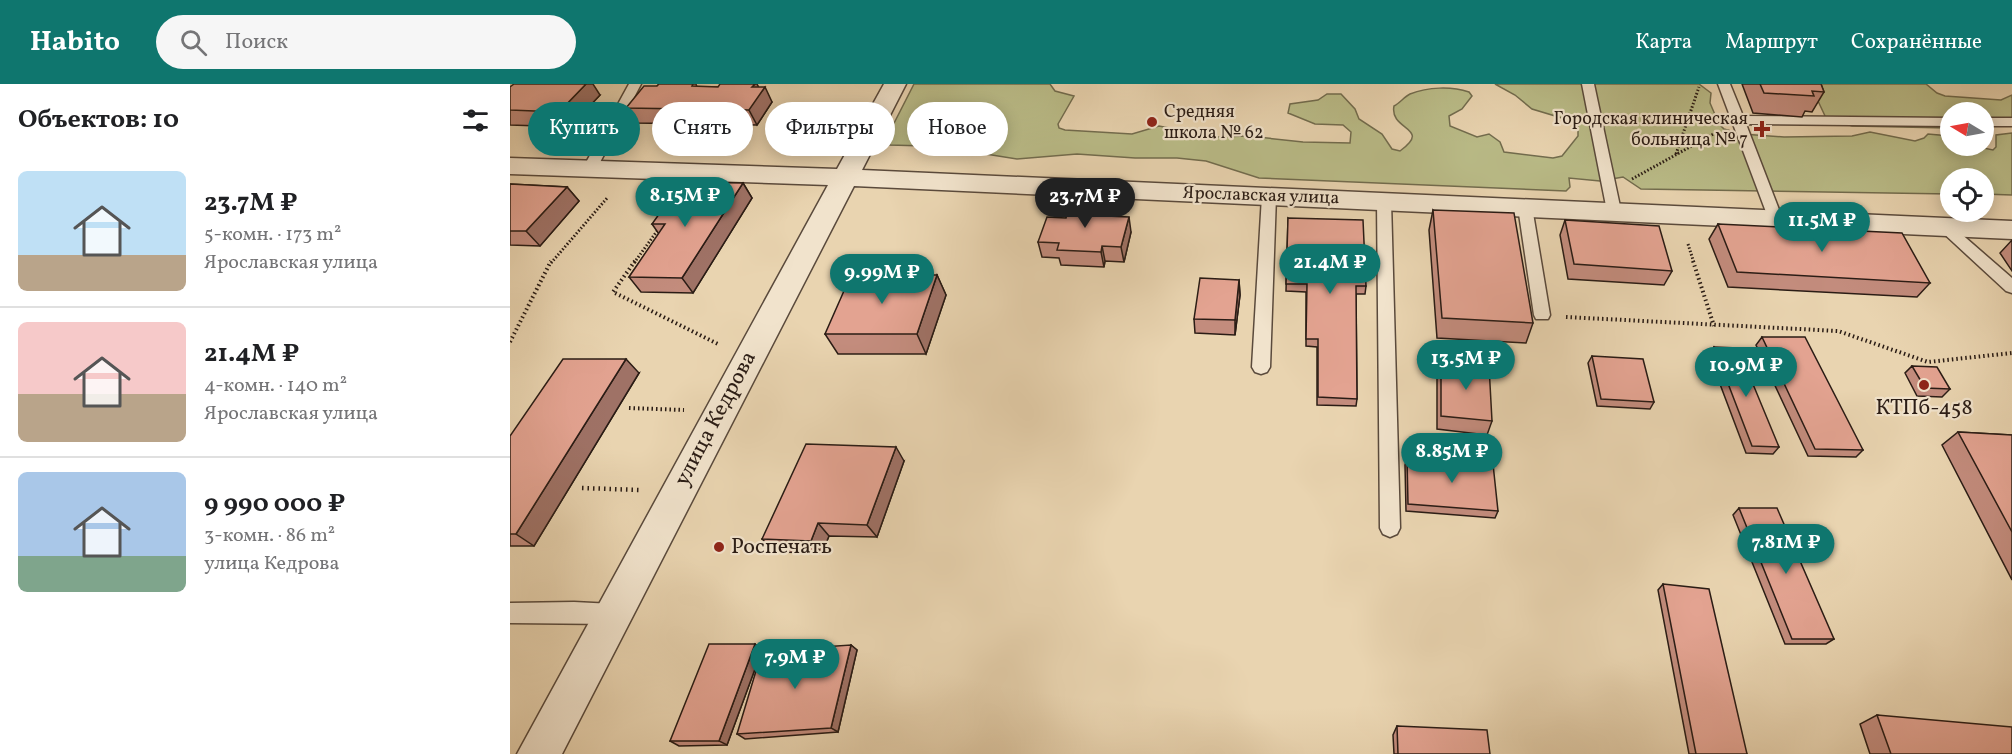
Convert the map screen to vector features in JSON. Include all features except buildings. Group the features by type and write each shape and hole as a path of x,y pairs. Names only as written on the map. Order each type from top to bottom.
{"street":[{"name":"улица Кедрова","path":"539,754 895,84"},
{"name":"Ярославская улица","path":"510,166 846,177 1525,207 1612,201 1678,214 2012,230"}],"lane":[{"path":"590,168 635,84"},
{"path":"1588,84 1612,201"},
{"path":"1724,84 1776,220"},
{"path":"1737,120 1940,122"},
{"path":"1994,122 2012,122"},
{"path":"1261,367 1269,196"},
{"path":"1384,201 1390,528"},
{"path":"1525,207 1542,315"},
{"path":"1946,228 2012,287"},
{"path":"510,613 613,614"}],"path":[{"path":"1676,154 1700,84"},
{"path":"1612,201 1676,154 1737,120"},
{"path":"510,342 552,260 633,170"},
{"path":"1678,214 1714,326"},
{"path":"660,227 613,292 723,347"},
{"path":"1542,315 1839,331 1928,362 2012,353"},
{"path":"629,408 688,410"},
{"path":"582,488 643,491"}],"green space":[{"path":"914,84 1050,84 1055,91 1074,96 1058,124 1059,128 1065,130 1132,134 1159,126 1217,137 1248,136 1303,142 1350,143 1351,132 1343,125 1315,124 1288,113 1290,104 1318,100 1327,94 1341,94 1355,109 1359,119 1382,134 1392,149 1400,151 1412,137 1411,133 1397,120 1394,106 1408,95 1440,88 1469,92 1472,96 1462,109 1449,116 1450,126 1477,137 1489,134 1500,142 1504,152 1553,158 1562,156 1578,136 1578,126 1575,122 1532,109 1515,95 1495,84 1699,84 1711,93 1710,103 1719,124 1724,129 1742,134 1784,137 1852,136 1870,132 1915,141 1928,134 1940,135 1940,156 1994,156 1996,135 2012,133 2012,195 1994,194 1994,168 1940,168 1940,194 1641,189 1623,177 1600,181 1569,178 1570,187 1566,191 1259,178 1206,161 1177,158 1077,154 1017,159 998,156 1008,156 1008,102 907,102 907,145 895,145 895,121"},
{"path":"1810,84 1926,84 1945,96 2001,100 2012,95 2012,124 1994,124 1994,102 1940,102 1940,128 1852,126 1826,118"}],"place":[{"name":"Средняя школа № 62","path":"1152,122"},
{"name":"Городская клиническая больница № 7","path":"1762,129"},
{"name":"КТПб-458","path":"1924,385"},
{"name":"Роспечать","path":"719,547"}]}
